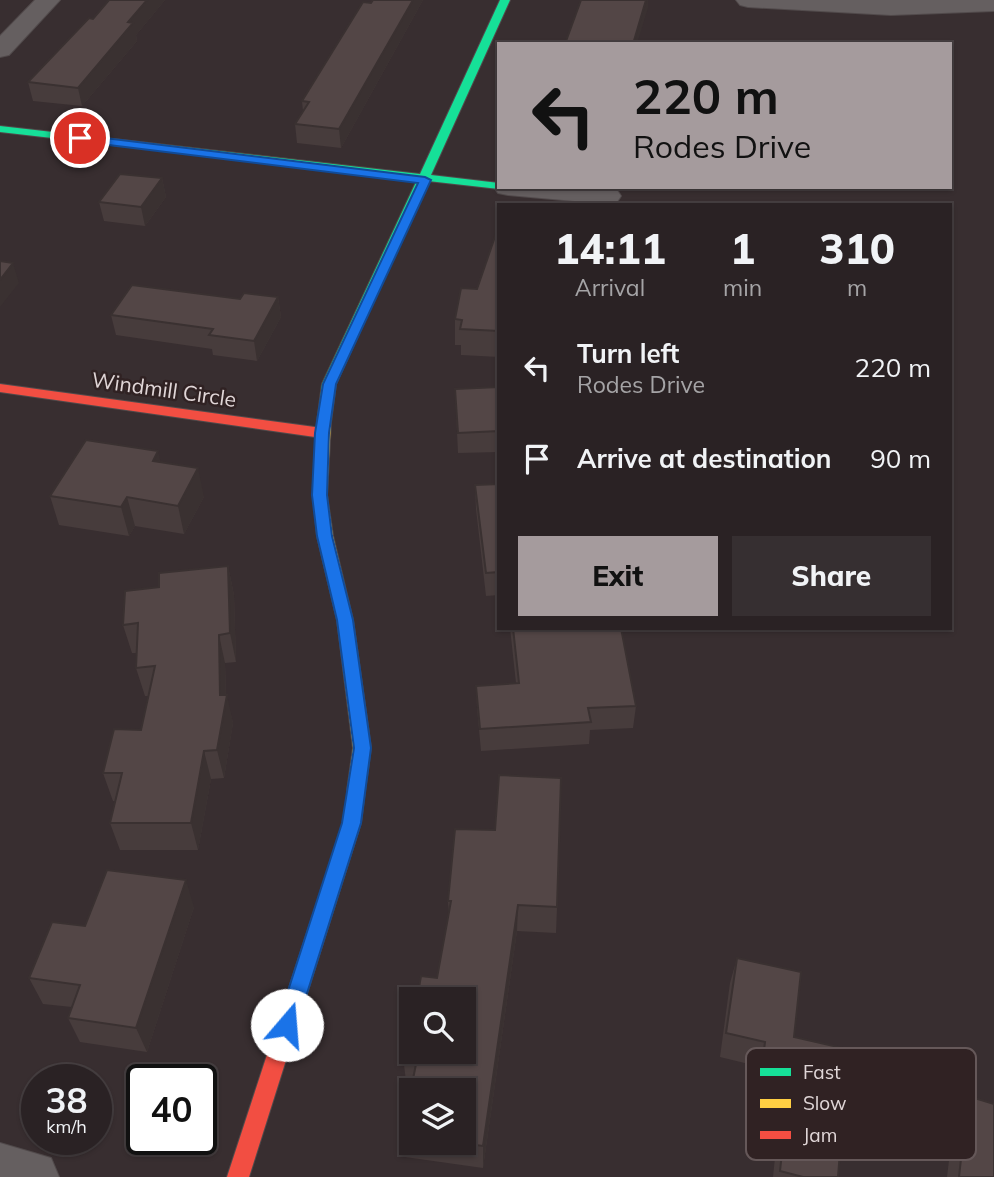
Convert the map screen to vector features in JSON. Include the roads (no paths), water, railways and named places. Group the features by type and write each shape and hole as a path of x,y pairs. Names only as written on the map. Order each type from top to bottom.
{"street":[{"path":"0,50 48,0"},
{"path":"238,1177 352,823 362,748 345,620 325,536 320,495 322,433 330,384 505,0"},
{"path":"748,0 891,8 994,4"},
{"path":"0,129 425,180 497,186"},
{"path":"530,189 607,196"},
{"name":"Windmill Circle","path":"0,388 322,433"},
{"path":"0,1170 32,1177"}]}
